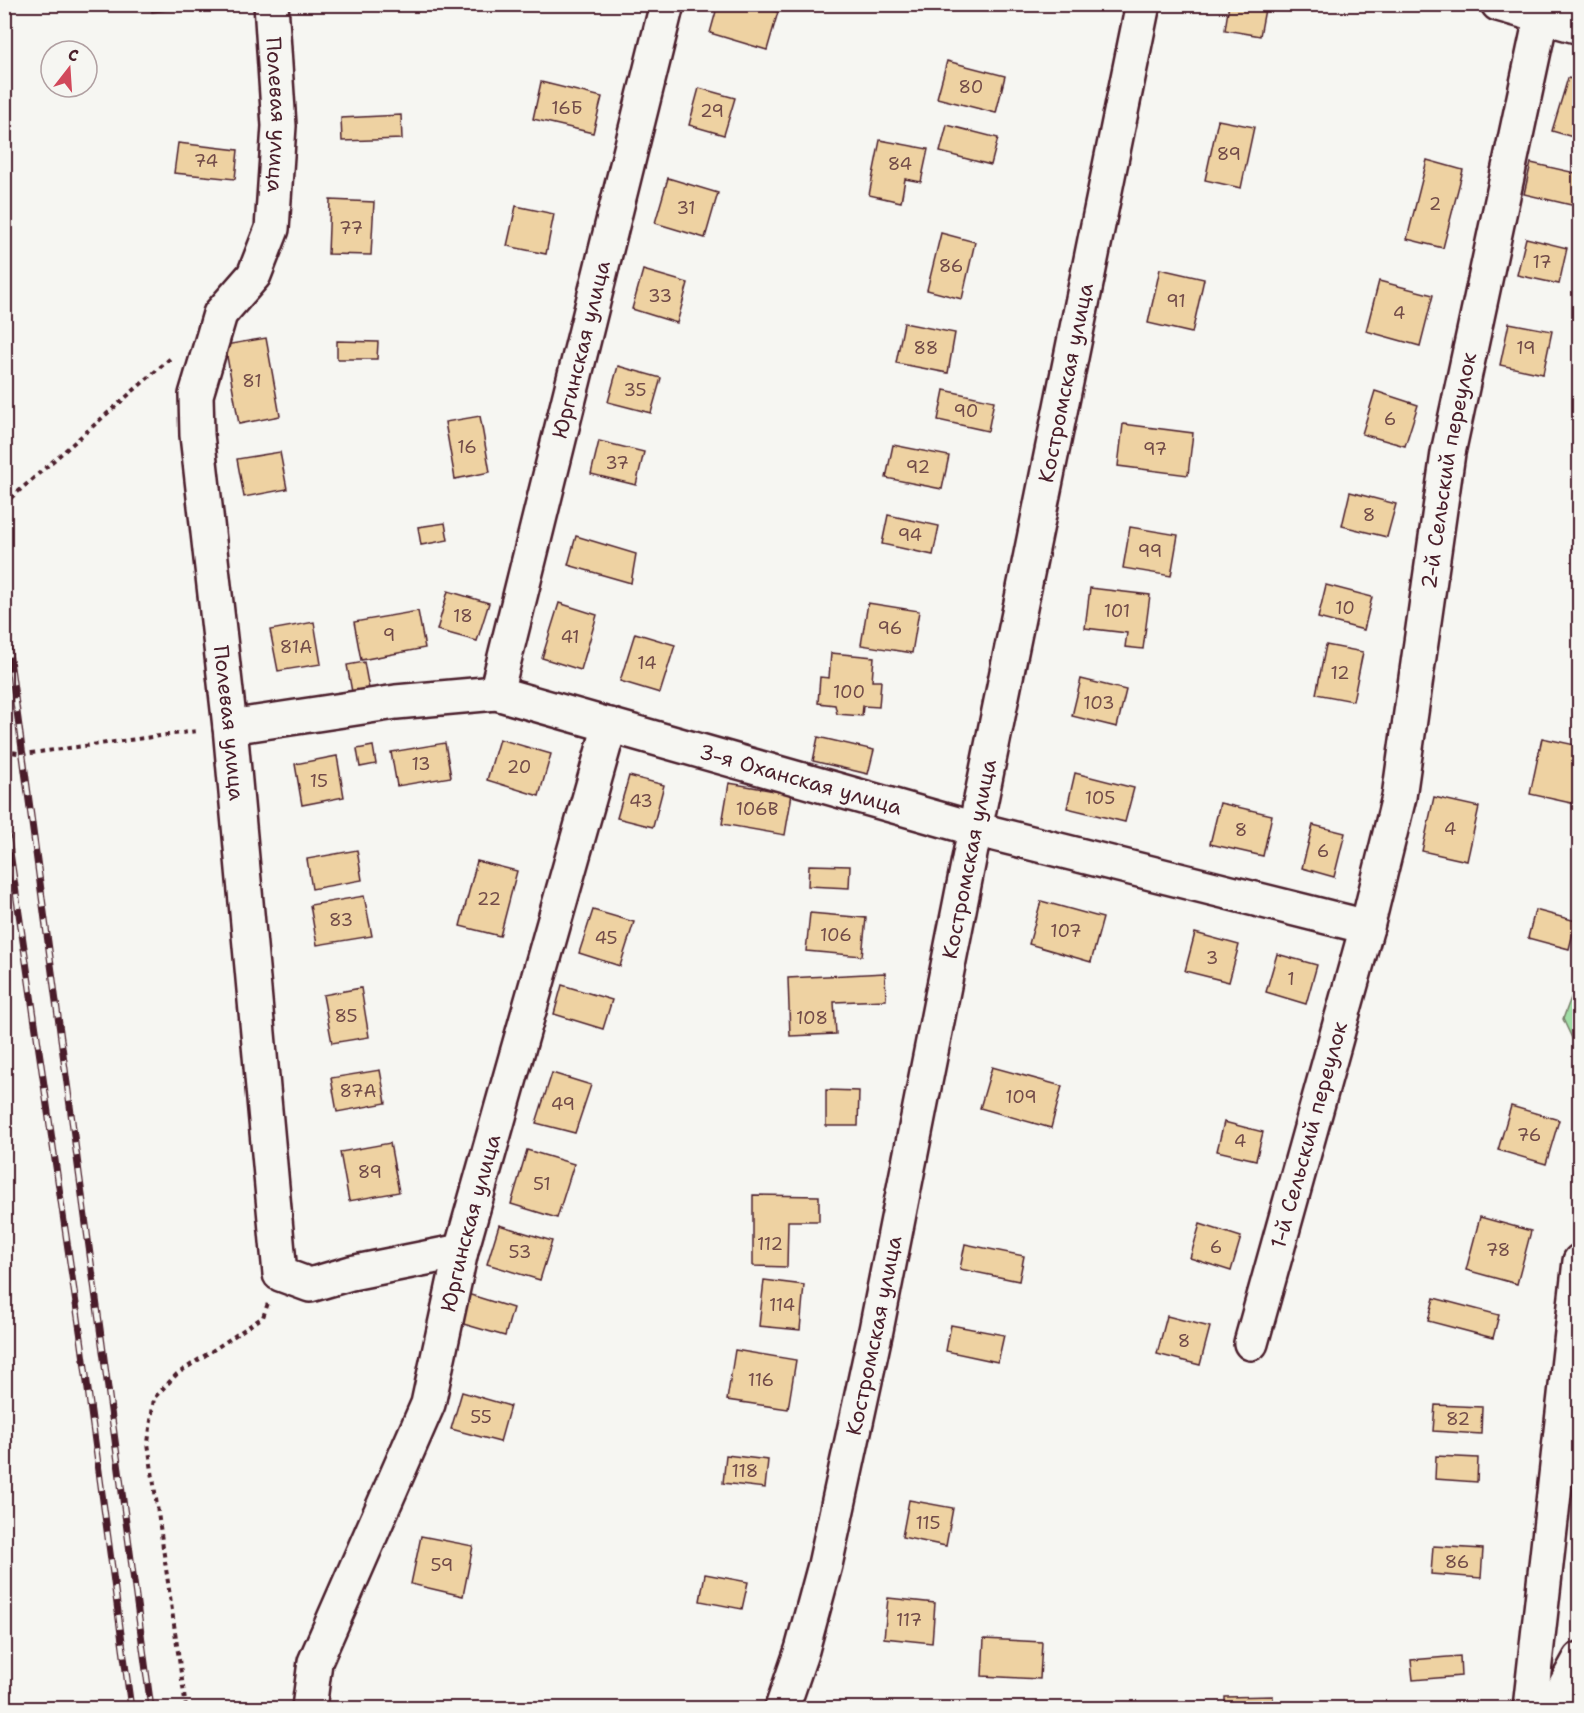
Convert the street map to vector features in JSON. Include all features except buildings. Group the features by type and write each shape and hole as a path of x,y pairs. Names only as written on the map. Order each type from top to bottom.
{"street":[{"name":"Полевая улица","path":"271,4 279,126 272,229 254,275 220,314 196,395 197,435 230,727 280,1274"},
{"name":"Юргинская улица","path":"496,693 667,4"},
{"name":"Костромская улица","path":"782,1708 802,1650 825,1565 879,1319 975,829 1143,4"},
{"path":"1498,4 1543,10 1580,27"},
{"name":"2-й Сельский переулок","path":"1367,927 1399,797 1448,453 1543,10"},
{"name":"3-я Оханская улица","path":"230,727 396,702 496,693 975,829 1367,927"},
{"name":"Юргинская улица","path":"309,1708 315,1662 428,1404 461,1251 610,725"},
{"name":"1-й Сельский переулок","path":"1251,1343 1367,927"},
{"path":"280,1274 310,1285 351,1273 461,1251"},
{"path":"1530,1708 1580,1261"},
{"path":"1552,1708 1580,1659"}],"path":[{"path":"4,504 176,354"},
{"path":"4,751 24,754 230,727"},
{"path":"186,1708 148,1443 154,1398 177,1374 263,1317 280,1274"}],"green space":[{"path":"1579,976 1579,1053 1563,1019"}],"railway":[{"path":"4,615 151,1708"},
{"path":"4,811 81,1338 131,1708"}]}
